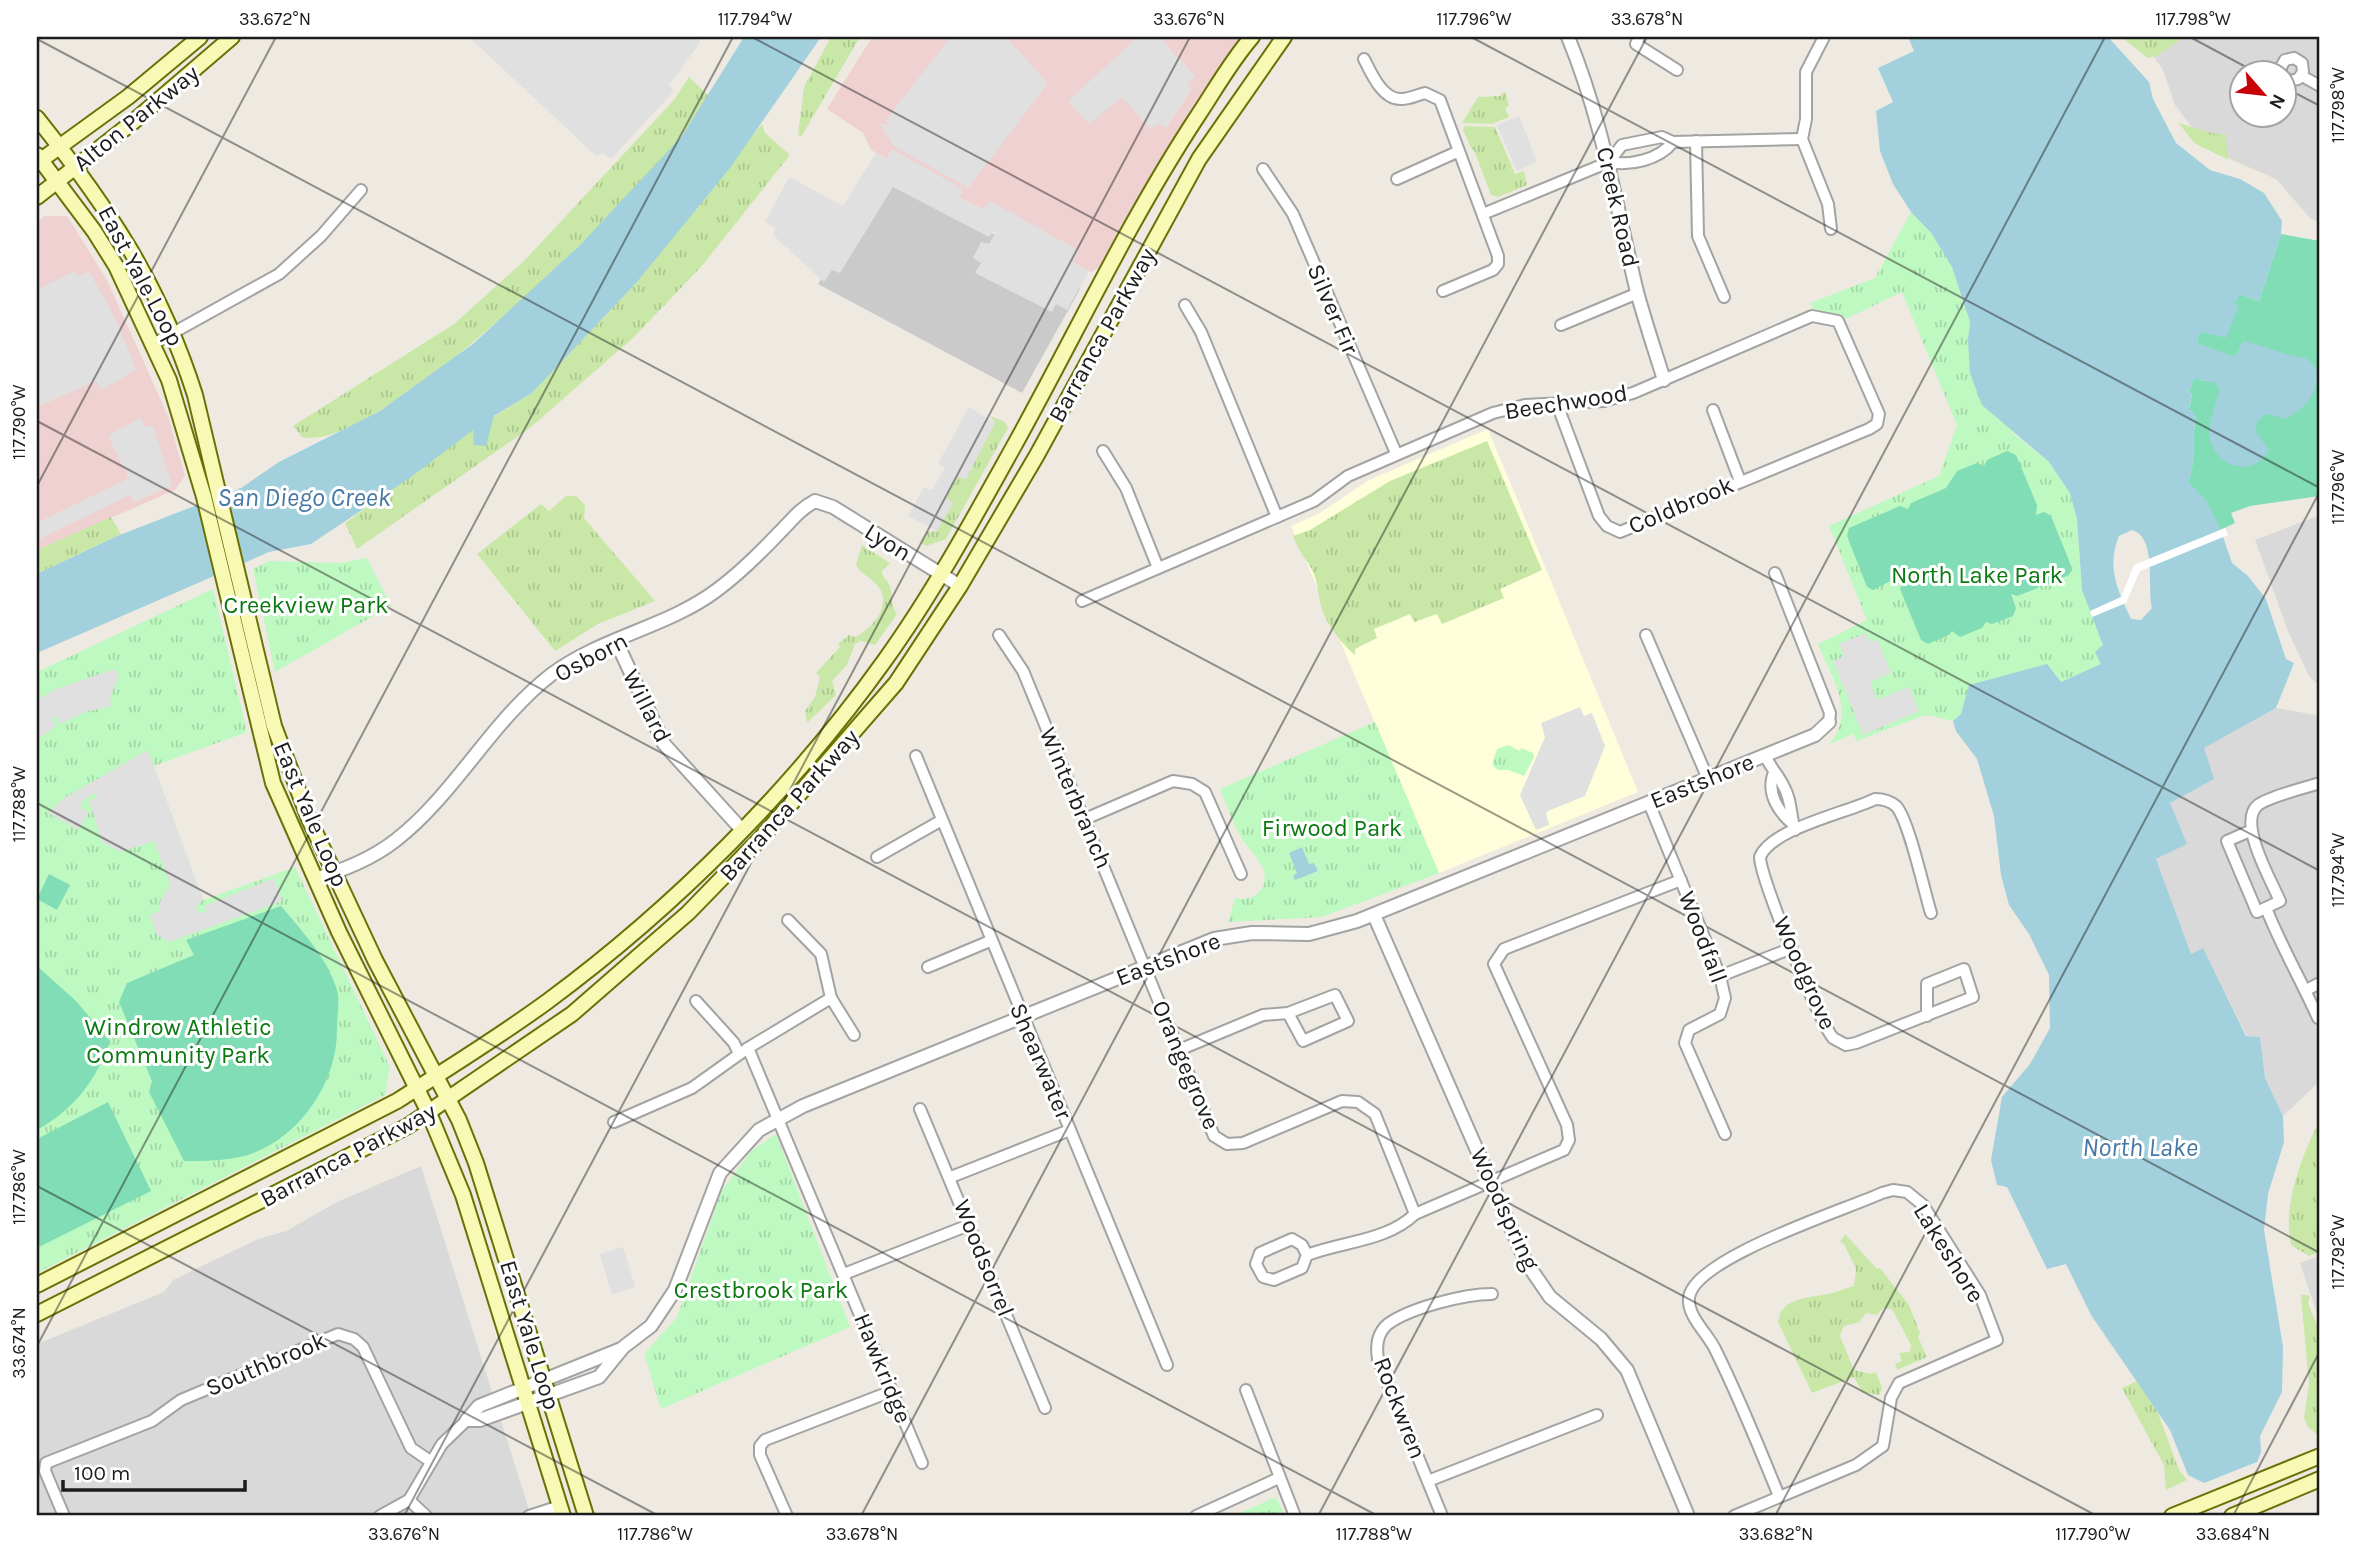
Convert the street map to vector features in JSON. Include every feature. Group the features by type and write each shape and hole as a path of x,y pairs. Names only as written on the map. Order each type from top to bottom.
{"main road":[{"name":"Alton Parkway","path":"38,159 60,147 128,97 200,37"},
{"name":"Alton Parkway","path":"37,197 232,37"},
{"name":"Barranca Parkway","path":"37,1285 437,1076 524,1018 606,955 671,899 742,830 826,736 886,660 940,574 1015,444 1178,146 1252,37"},
{"name":"Barranca Parkway","path":"37,1314 346,1159 429,1113 572,1014 688,913 761,838 896,683 960,586 1037,455 1199,159 1284,37"},
{"name":"East Yale Loop","path":"37,118 76,167 132,250 173,333 195,395 210,494 273,783 315,879 429,1113 463,1195 561,1511"},
{"name":"East Yale Loop","path":"38,159 58,181 116,266 169,380 210,494"},
{"path":"1143,208 1165,221"},
{"name":"East Yale Loop","path":"231,581 274,726 304,807 375,960 437,1076 481,1175 586,1516"},
{"path":"2172,1516 2320,1456"},
{"path":"2226,1495 2233,1516 2259,1511 2320,1479"},
{"path":"2249,1485 2259,1511"}],"street":[{"name":"Creek Road","path":"1568,37 1582,72 1609,162 1638,293 1664,380"},
{"path":"1639,37 1636,44 1677,70"},
{"path":"1824,37 1807,72 1806,119 1802,139 1828,204 1831,229"},
{"path":"1364,59 1375,80 1394,98 1401,100 1425,93 1437,96 1498,256 1498,264 1493,270 1443,291"},
{"path":"2298,62 2303,67 2302,76"},
{"path":"2298,78 2302,76"},
{"path":"2302,76 2320,86"},
{"path":"1483,214 1609,162 1622,145 1662,137 1673,142 1802,139"},
{"path":"1645,140 1651,157"},
{"path":"1696,141 1698,236 1724,297"},
{"path":"1609,162 1627,166 1668,149 1673,142"},
{"path":"1397,179 1457,152"},
{"name":"Silver Fir","path":"1263,169 1293,215 1396,453"},
{"path":"153,344 279,274 321,236 361,191"},
{"path":"1561,325 1638,293"},
{"path":"1185,305 1200,332 1277,517"},
{"name":"Beechwood","path":"1082,601 1277,517 1314,500 1348,476 1493,413 1525,405 1604,401 1664,380 1812,316 1838,321 1877,406 1877,424"},
{"name":"Coldbrook","path":"1557,404 1599,516 1613,530 1632,528 1877,424"},
{"path":"1713,410 1740,481"},
{"path":"1103,451 1126,488 1158,568"},
{"name":"Lyon","path":"815,501 833,507 960,586"},
{"name":"Osborn","path":"315,879 334,873 394,841 429,810 509,716 553,674 615,641 649,628 716,591 798,513 815,501"},
{"path":"1775,573 1830,713 1829,722"},
{"name":"Winterbranch","path":"999,635 1023,671 1144,966"},
{"path":"1646,635 1707,779"},
{"name":"Willard","path":"615,641 664,744 742,830"},
{"name":"Eastshore","path":"409,1500 442,1444 479,1406 526,1395 546,1387 621,1349 651,1326 665,1308 687,1264 720,1173 759,1130 780,1118 803,1106 1144,966 1225,936 1252,933 1309,934 1374,915 1815,735 1829,722"},
{"path":"1765,755 1773,775 1769,786 1781,815 1794,827 1875,799 1895,805 1903,820 1931,913"},
{"name":"Shearwater","path":"916,757 1167,1365"},
{"path":"1085,819 1173,781 1192,784 1205,792 1241,874"},
{"path":"2250,831 2227,841 2258,912 2280,901 2250,831 2251,816 2258,805 2320,783"},
{"name":"Woodfall","path":"1649,803 1720,976 1725,998 1720,1014 1689,1030 1685,1043 1725,1134"},
{"path":"877,857 942,820"},
{"name":"Woodgrove","path":"1794,827 1767,845 1760,857 1763,873 1792,948 1829,1033 1838,1041 1856,1043 1927,1016 1973,997 1964,970 1927,984 1927,1016"},
{"path":"1307,1255 1345,1242 1379,1236 1401,1227 1415,1214 1558,1153 1569,1140 1567,1125 1494,964 1504,949 1681,880"},
{"path":"2266,908 2281,945 2318,1018 2320,1017"},
{"name":"Woodspring","path":"1374,915 1526,1262 1550,1297 1601,1339 1627,1370 1688,1516"},
{"path":"788,920 821,954 831,998 854,1035"},
{"path":"928,967 990,941"},
{"path":"1720,976 1792,948"},
{"name":"Orangegrove","path":"1144,966 1214,1136 1227,1144 1243,1143 1342,1101 1350,1100 1366,1106 1375,1114 1415,1214"},
{"path":"2306,990 2320,983"},
{"path":"1179,1050 1263,1015 1288,1013 1335,995 1348,1021 1303,1041 1288,1013"},
{"path":"614,1122 692,1088 744,1051 831,998"},
{"name":"Hawkridge","path":"696,1001 744,1051 780,1118 922,1463"},
{"name":"Woodsorrel","path":"920,1109 951,1177 1045,1408"},
{"path":"951,1177 1070,1130"},
{"name":"Lakeshore","path":"1893,1190 1906,1192 1916,1198 1980,1295 1997,1340 1899,1383 1891,1398 1883,1446 1856,1465 1779,1496 1718,1355 1692,1313 1689,1298 1692,1288 1706,1272 1762,1241 1893,1190"},
{"path":"844,1274 969,1225"},
{"path":"1292,1239 1302,1245 1307,1255 1302,1268 1274,1280 1263,1277 1256,1264 1260,1253 1292,1239"},
{"name":"Rockwren","path":"1442,1516 1378,1359 1378,1339 1387,1325 1428,1307 1468,1294 1492,1294"},
{"name":"Southbrook","path":"64,1516 45,1471 46,1463 152,1421 181,1400 338,1334 354,1339 363,1347 411,1448 430,1461"},
{"name":"Eastshore","path":"546,1387 599,1377 621,1349"},
{"path":"1246,1390 1295,1516"},
{"path":"787,1516 760,1455 760,1446 765,1440 892,1391"},
{"path":"1428,1481 1597,1415"},
{"path":"1196,1516 1279,1478"},
{"path":"1734,1516 1779,1496"},
{"path":"380,1516 409,1500 426,1516"},
{"path":"529,1516 561,1511"}],"shaded area":[{"path":"469,37 701,37 699,44 669,85 674,91 611,159 603,153 596,156"},
{"path":"872,37 1244,37 1151,179 1102,266 1091,272 871,150 863,133 827,109"},
{"path":"951,37 1006,37 1048,83 968,188 894,146 880,124 891,125 885,121"},
{"path":"1138,37 1159,37 1195,76 1187,83 1192,89 1166,128 1159,123 1150,129 1122,97 1089,124 1068,101"},
{"path":"2135,37 2320,37 2320,223 2310,218 2276,179 2232,160 2190,125 2175,105 2163,70 2145,44"},
{"path":"1519,116 1537,162 1517,171 1497,125"},
{"path":"892,149 963,189 960,197 983,209 990,201 1078,250 1073,262 1089,271 1067,310 1056,304 1052,312 975,273 981,263 973,258 981,242 989,244 996,232 993,231 989,237 893,187 840,273 832,270 824,282 774,236 775,228 765,222 789,177 843,206 876,153 886,159"},
{"path":"885,174 1077,280 1080,289 1022,393 818,284"},
{"path":"44,216 67,216 107,280 168,416 185,476 175,490 37,550 37,224"},
{"path":"75,271 78,276 89,271 118,324 136,370 101,390 96,381 37,407 37,290"},
{"path":"969,407 995,423 966,479 957,477 946,497 953,503 937,531 908,516 924,487 932,490 945,468 938,464"},
{"path":"141,417 145,427 153,425 172,486 134,502 130,495 37,540 37,523 129,478 108,436"},
{"path":"1488,429 1638,792 1439,873 1291,526 1320,513 1369,480"},
{"path":"2320,515 2320,687 2309,676 2288,631 2255,540"},
{"path":"1866,633 1870,642 1877,639 1891,673 1870,682 1877,700 1909,687 1919,711 1863,735 1833,661 1844,656 1839,644"},
{"path":"115,669 119,677 110,697 111,706 85,712 60,724 55,716 51,719 56,726 37,740 37,700 56,689"},
{"path":"1580,707 1584,716 1592,713 1605,746 1585,796 1548,811 1546,814 1549,825 1536,830 1520,795 1545,737 1541,723"},
{"path":"2276,708 2316,715 2320,713 2320,1081 2283,1116 2265,1078 2260,1037 2247,1036 2203,949 2191,954 2156,859 2186,844 2170,803 2204,748"},
{"path":"148,750 203,900 196,907 197,912 206,913 204,906 274,878 282,901 169,942 157,935 150,915 159,911 159,904 170,884 154,841 121,852 102,842 89,800 98,798 94,793 81,802 81,808 89,812 79,830 48,813 64,798"},
{"path":"421,1166 531,1516 38,1516 37,1344 164,1292 173,1280 258,1239 286,1231 337,1202"},
{"path":"623,1247 635,1287 612,1295 600,1254"},
{"path":"2320,1256 2320,1322 2300,1263"}],"green space":[{"path":"831,37 860,37 801,137 798,135 804,87"},
{"path":"2131,37 2184,37 2157,56 2148,58 2125,40"},
{"path":"689,77 708,95 689,126 613,212 561,263 443,366 386,406 338,432 302,437 293,426 454,324 524,261 674,100"},
{"path":"1505,91 1509,106 1505,108 1509,117 1492,124 1462,123 1478,97 1500,96"},
{"path":"2178,122 2225,134 2229,160 2194,143"},
{"path":"762,124 765,133 790,155 701,267 634,337 531,427 357,549 345,523 473,430 532,393 637,282"},
{"path":"1465,126 1495,127 1515,174 1524,171 1527,185 1498,197 1491,195 1474,150 1463,130"},
{"name":"North Lake Park","path":"1911,212 1932,234 1952,267 1970,322 1968,340 2013,433 2049,462 2070,493 2077,519 2082,590 2104,646 2102,664 2061,682 1961,714 1953,721 1925,715 1857,741 1853,734 1830,744 1838,731 1841,707 1835,682 1818,644 1867,620 1829,526 1939,476 1957,425 1902,292 1846,319 1813,309 1810,303 1875,278"},
{"path":"2281,234 2320,241 2320,496 2250,506 2231,513 2235,523 2220,530 2188,482 2196,417 2189,409 2192,394 2189,392 2194,377 2205,381 2218,352 2196,343 2201,332 2211,332 2238,306 2234,305 2239,294 2259,301"},
{"path":"990,416 1005,422 1008,428 946,539 926,546 921,543 927,532 937,531 952,503 946,497 957,477 965,478 995,423"},
{"path":"1487,441 1542,570 1500,589 1504,598 1442,624 1437,614 1414,622 1410,614 1374,629 1377,638 1355,649 1355,655 1339,639 1326,620 1314,574 1293,536 1310,530 1390,481"},
{"path":"2007,451 2016,455 2037,505 2036,515 2044,512 2051,516 2072,568 2069,575 2048,584 2041,581 2038,588 2017,596 2011,594 2016,608 2013,616 1992,624 1986,622 1982,628 1960,637 1952,631 1928,644 1921,640 1900,589 1904,580 1898,577 1873,590 1867,587 1847,536 1849,528 1900,506 1908,509 1911,503 1946,488 1957,471 1977,463 1984,466 1987,460"},
{"path":"566,496 576,496 585,505 584,518 655,601 598,624 555,651 477,554 541,504 549,511"},
{"path":"111,517 121,534 37,574 37,550"},
{"path":"862,545 890,563 882,574 890,586 893,607 897,614 875,645 861,641 855,644 847,665 832,681 836,695 807,723 805,711 815,697 820,677 816,673 840,647 838,644 849,635 855,637 869,628 882,607 881,591 856,565"},
{"name":"Creekview Park","path":"367,558 391,606 275,672 253,569 269,561 340,563"},
{"name":"Windrow Athletic Community Park","path":"213,589 247,732 154,766 203,900 295,867 390,1067 385,1095 37,1273 37,672"},
{"name":"Firwood Park","path":"1375,722 1439,873 1322,917 1228,922 1235,898 1248,898 1257,894 1265,876 1259,861 1239,834 1220,789"},
{"path":"1508,745 1533,753 1534,757 1524,776 1508,770 1498,770 1492,765 1497,749"},
{"path":"49,874 70,885 57,910 37,899"},
{"path":"281,906 321,956 337,990 336,1048 331,1068 323,1087 299,1122 267,1147 232,1158 184,1161 149,1092 152,1081 119,1002 127,983 194,955 186,940"},
{"path":"37,966 76,1001 110,1041 98,1069 82,1093 62,1113 37,1130"},
{"path":"108,1102 151,1191 37,1248 37,1139"},
{"path":"2320,1120 2320,1252 2309,1256 2291,1245 2289,1214 2295,1181"},
{"name":"Crestbrook Park","path":"776,1134 850,1327 661,1409 644,1354 677,1317 721,1192 751,1151"},
{"path":"1845,1234 1877,1269 1880,1268 1909,1305 1927,1357 1897,1370 1895,1364 1902,1361 1899,1353 1910,1352 1911,1345 1892,1309 1883,1308 1877,1315 1866,1313 1859,1322 1844,1326 1840,1336 1854,1370 1870,1374 1876,1372 1882,1388 1879,1395 1862,1392 1854,1377 1812,1393 1778,1322 1780,1314 1790,1303 1854,1286 1856,1269 1844,1244 1840,1242"},
{"path":"2301,1294 2310,1296 2308,1303 2320,1333 2318,1435 2308,1427 2304,1418 2309,1384"},
{"path":"2137,1381 2155,1405 2179,1470 2187,1480 2166,1490 2164,1465 2122,1388"},
{"path":"1276,1497 1285,1516 1233,1516"}],"water":[{"name":"San Diego Creek","path":"744,37 821,37 730,168 637,282 532,393 494,416 486,446 474,445 473,430 411,477 311,544 269,552 37,653 37,574 117,536 241,488 279,462 380,411 474,343 580,245 682,136"},
{"name":"North Lake","path":"1908,37 2108,37 2149,82 2153,99 2176,143 2210,170 2240,179 2264,193 2282,221 2281,234 2259,301 2239,294 2235,304 2239,306 2226,338 2201,332 2196,343 2235,357 2243,341 2308,359 2318,371 2318,379 2310,400 2299,410 2286,419 2267,414 2257,421 2256,432 2269,450 2256,464 2248,466 2230,464 2222,459 2211,443 2210,423 2220,389 2215,383 2194,378 2189,392 2192,393 2189,408 2196,417 2188,482 2206,500 2219,525 2232,563 2248,576 2266,599 2286,659 2294,663 2276,708 2204,748 2214,779 2170,803 2187,844 2156,859 2191,954 2203,948 2246,1036 2260,1037 2265,1078 2283,1116 2284,1142 2268,1194 2264,1230 2283,1347 2282,1392 2260,1436 2261,1452 2257,1462 2204,1483 2188,1475 2170,1430 2091,1315 2066,1264 2047,1269 2007,1187 1997,1185 1991,1160 2002,1097 2030,1064 2050,1028 2049,975 2029,934 2009,905 2001,875 1994,816 1977,759 1956,731 1953,721 1961,714 1969,685 2047,664 2061,682 2101,664 2095,652 2103,645 2082,590 2077,519 2070,493 2049,462 1982,405 1970,373 1970,322 1952,267 1932,234 1911,212 1893,184 1880,151 1876,111 1893,102 1878,68 1914,51","holes":["2132,530 2140,534 2145,542 2150,563 2152,608 2141,620 2131,619 2118,589 2114,569 2115,547 2119,536"]},
{"path":"1302,847 1309,864 1314,863 1318,871 1295,880 1293,876 1297,873 1289,853"}],"pier":[{"path":"2225,528 2228,535 2140,571 2126,603 2092,617 2090,611 2121,597 2134,565"}]}
